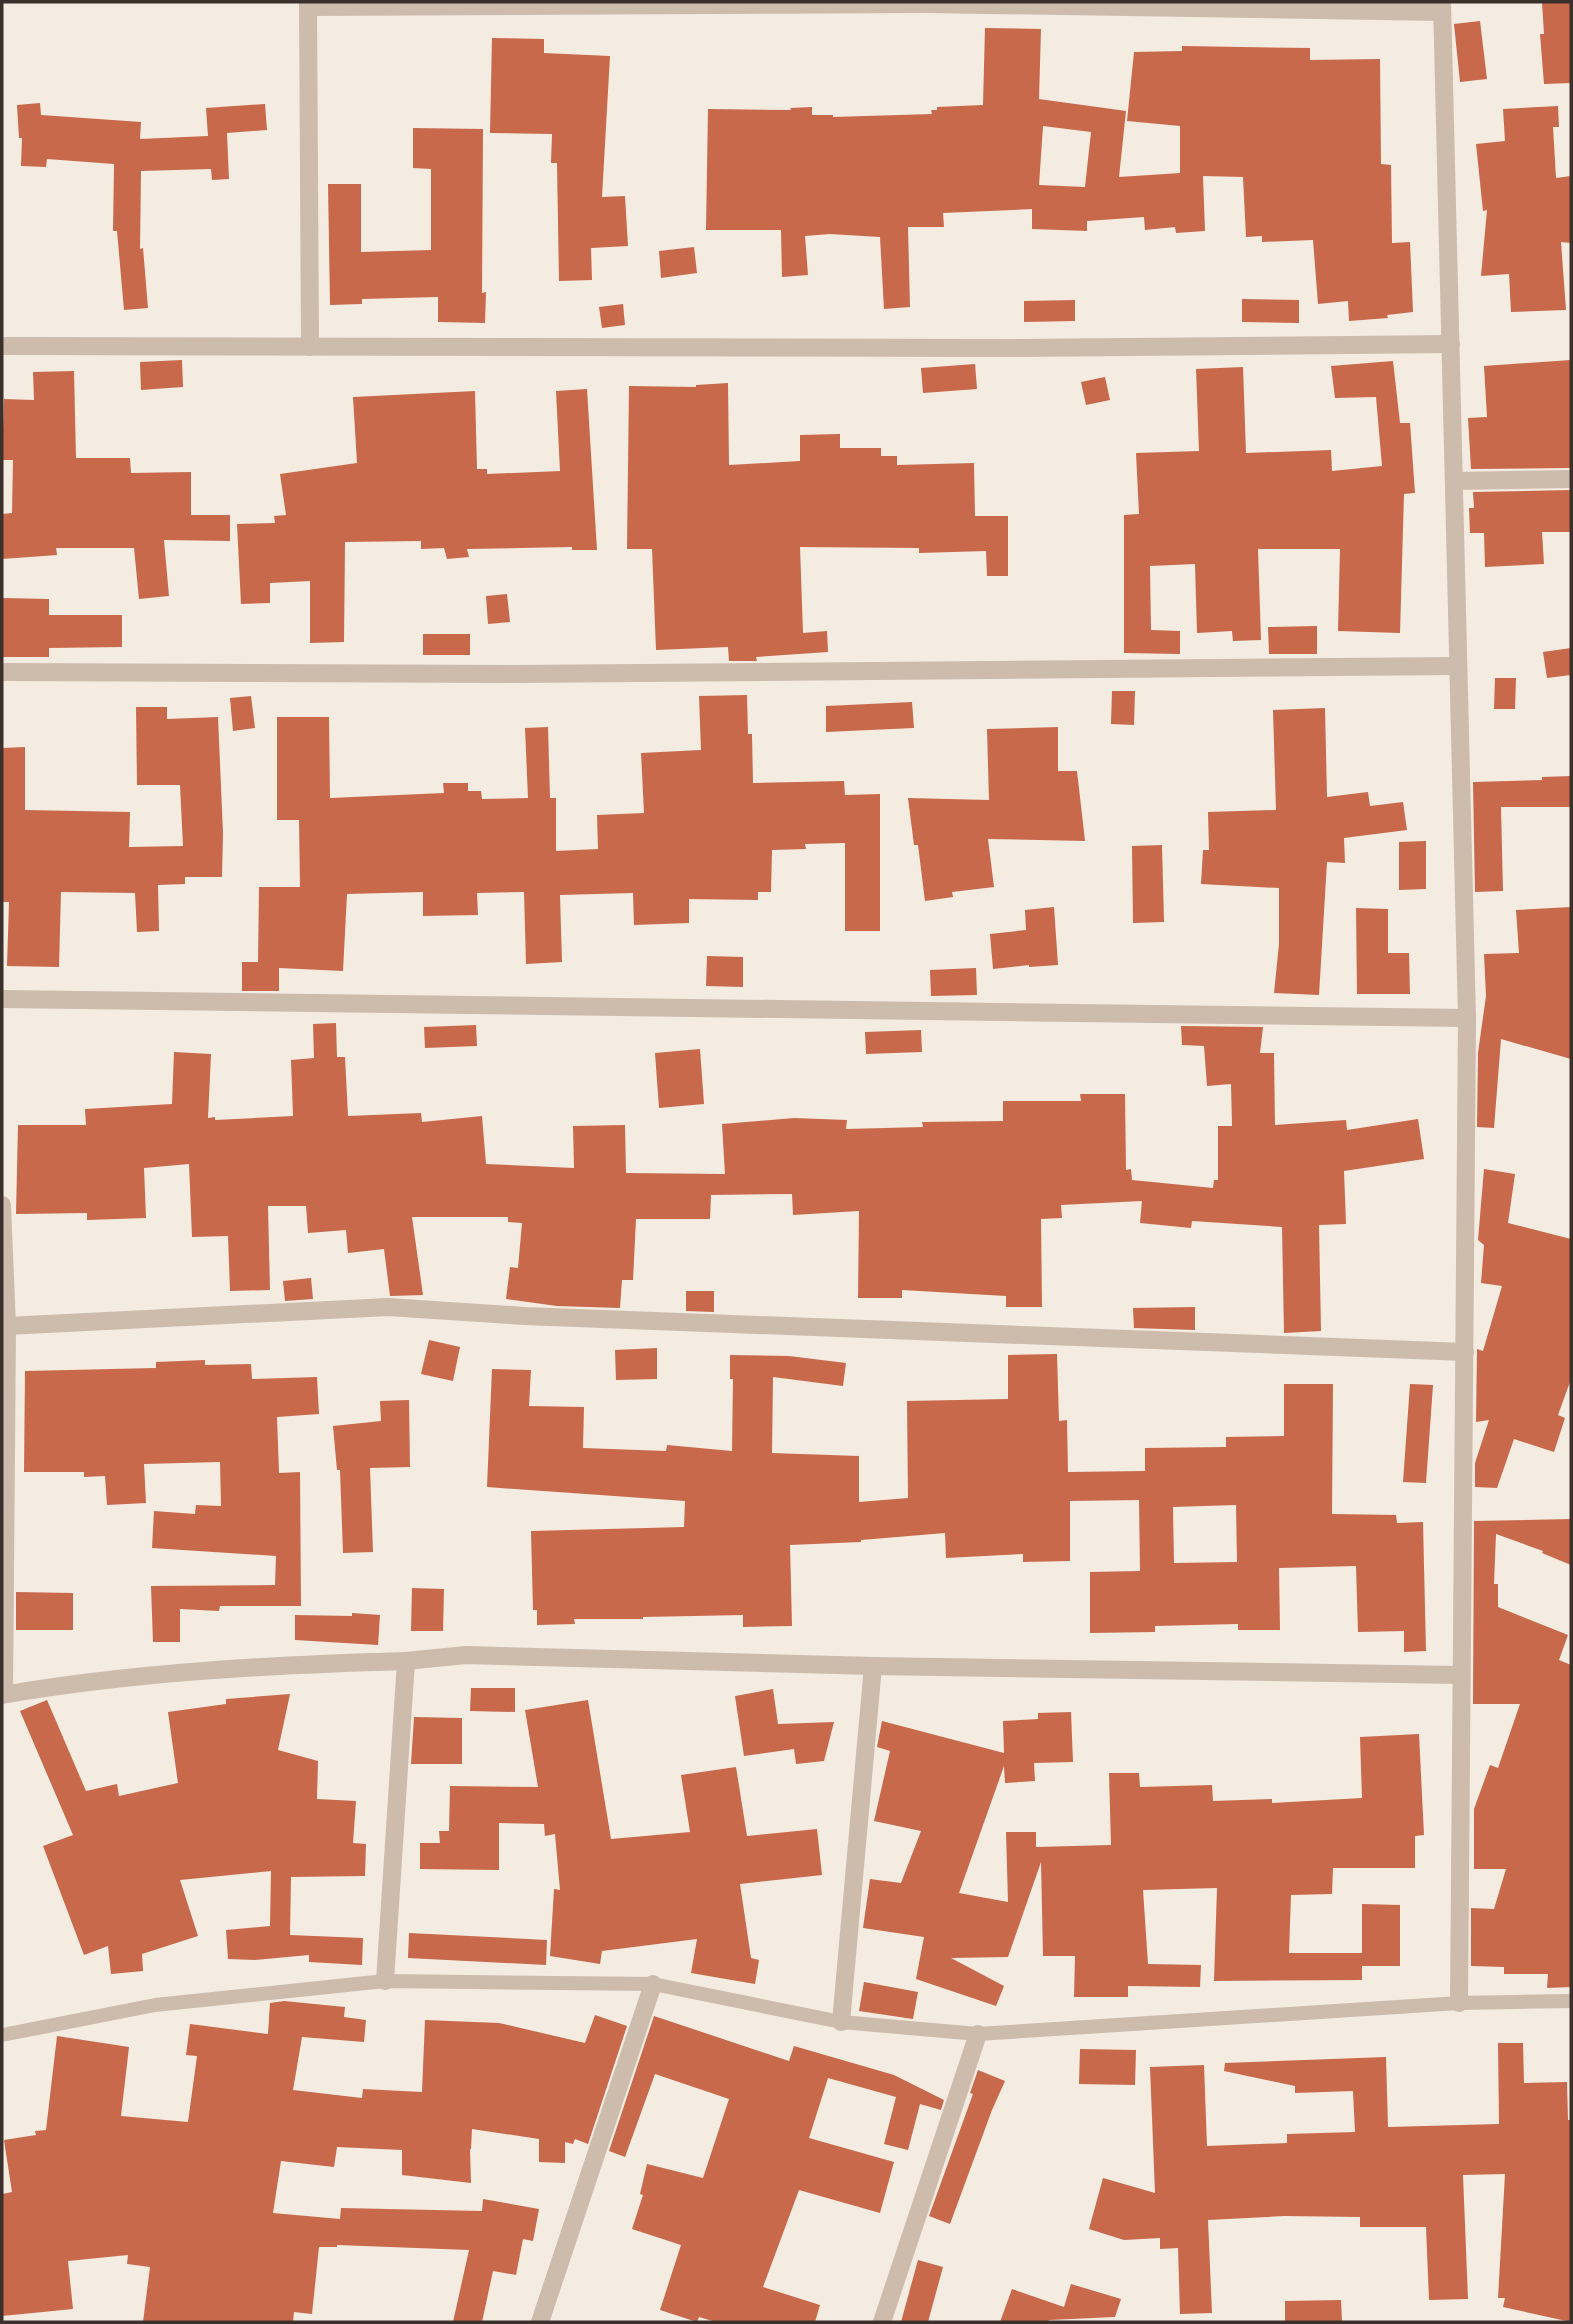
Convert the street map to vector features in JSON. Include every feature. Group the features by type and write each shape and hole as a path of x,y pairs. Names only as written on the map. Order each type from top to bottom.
{"street":[{"path":"310,346 308,4 929,3 1442,7 1467,1018 1459,2003"},
{"path":"2,346 1015,348 1451,344"},
{"path":"1455,481 1571,479"},
{"path":"2,672 515,674 1458,666"},
{"path":"2,999 1467,1018"},
{"path":"2,1205 7,1326 3,1694 268,1665 406,1661 466,1656 873,1666 1460,1675"},
{"path":"7,1326 388,1307 525,1316 1465,1352"},
{"path":"385,1981 406,1661"},
{"path":"841,2022 873,1666"},
{"path":"540,2322 653,1984"},
{"path":"882,2322 978,2034"}],"lane":[{"path":"2,2035 156,2005 385,1981 653,1984 841,2022 978,2034 1459,2003 1571,2001"}],"building":[{"path":"1542,2 1571,2 1571,83 1544,84 1540,34 1544,34"},
{"path":"1480,21 1487,79 1460,82 1454,24"},
{"path":"985,28 1041,29 1039,99 1126,111 1119,177 1180,173 1180,126 1127,121 1134,52 1182,51 1182,46 1310,48 1310,60 1380,59 1381,164 1391,165 1392,243 1410,242 1413,312 1387,315 1388,318 1349,321 1348,301 1318,304 1313,240 1262,242 1262,236 1246,237 1243,177 1203,176 1205,231 1176,233 1175,227 1145,230 1144,217 1087,221 1087,231 1032,229 1032,209 943,213 944,227 908,227 910,307 884,309 880,237 830,234 805,236 808,275 782,277 781,230 706,230 708,109 791,110 790,108 812,107 812,115 833,117 932,114 931,110 937,110 937,107 983,105","holes":["1043,126 1091,132 1085,187 1039,185"]},
{"path":"492,38 544,39 544,53 610,56 602,197 625,196 628,246 591,248 592,280 559,281 557,163 551,163 552,134 490,133"},
{"path":"40,103 41,115 141,122 140,139 208,136 206,108 265,104 267,130 227,133 229,179 212,180 211,169 141,171 140,249 143,248 148,308 124,310 117,231 113,231 114,164 47,159 46,167 21,166 22,138 19,138 17,105"},
{"path":"1558,106 1559,127 1553,127 1556,178 1571,176 1571,243 1561,242 1566,310 1511,312 1509,274 1481,276 1487,210 1483,211 1476,144 1505,141 1503,109"},
{"path":"413,128 483,129 482,293 486,292 485,323 438,322 438,297 362,299 362,304 330,305 328,184 361,184 361,252 431,250 431,169 413,168"},
{"path":"694,247 697,273 661,278 659,251"},
{"path":"1242,299 1299,300 1299,323 1242,322"},
{"path":"1075,300 1075,321 1024,322 1024,301"},
{"path":"623,304 625,325 602,328 599,307"},
{"path":"182,360 183,387 141,390 140,362"},
{"path":"1571,360 1571,468 1471,469 1468,418 1487,417 1484,366"},
{"path":"1393,361 1400,423 1410,423 1415,493 1404,494 1400,633 1338,631 1340,549 1258,549 1261,640 1233,641 1232,631 1197,633 1195,564 1150,566 1151,630 1180,631 1180,654 1124,653 1124,515 1139,514 1136,453 1199,451 1196,369 1243,367 1246,453 1331,450 1332,471 1382,466 1376,397 1335,398 1331,366"},
{"path":"975,364 977,389 923,393 921,368"},
{"path":"74,371 76,458 130,458 131,473 191,472 191,515 230,515 230,541 164,540 169,596 139,599 134,548 56,548 57,555 2,559 2,514 12,513 13,460 2,460 4,399 34,400 33,372"},
{"path":"1105,377 1110,400 1086,405 1081,382"},
{"path":"728,383 729,465 800,461 800,435 840,434 840,448 881,448 881,456 897,456 897,465 974,463 975,516 1008,516 1008,576 987,576 986,551 919,553 919,548 800,547 803,633 827,631 828,652 756,657 757,661 729,661 728,647 656,650 652,549 627,549 629,386 696,387"},
{"path":"587,389 597,550 572,550 572,547 467,549 469,557 447,559 444,548 421,549 421,541 345,542 344,642 310,643 310,581 270,583 270,603 241,604 237,524 275,523 274,516 286,515 280,474 357,463 353,397 475,391 477,469 487,469 487,474 560,471 556,391"},
{"path":"1571,490 1571,532 1542,532 1544,564 1485,567 1484,533 1470,533 1469,508 1474,508 1473,492"},
{"path":"507,594 510,622 488,624 486,596"},
{"path":"3,598 49,599 49,615 122,615 122,647 49,648 49,657 3,657"},
{"path":"1317,626 1317,654 1269,654 1268,627"},
{"path":"423,634 470,634 470,655 423,655"},
{"path":"1571,648 1571,675 1547,678 1543,652"},
{"path":"1495,678 1516,678 1515,709 1494,709"},
{"path":"1112,691 1135,691 1134,725 1111,724"},
{"path":"747,695 748,734 752,734 753,783 844,781 845,795 880,794 880,931 845,931 845,843 805,844 806,849 772,850 771,892 758,892 758,900 689,899 689,923 634,925 633,893 560,895 562,962 526,964 524,892 477,893 478,915 423,916 423,892 347,894 343,971 279,968 279,991 242,991 242,962 258,962 259,887 300,887 299,820 277,820 277,717 329,717 330,798 444,793 443,783 468,783 468,791 481,791 482,799 528,798 525,728 548,727 550,798 556,798 556,851 598,849 597,815 644,813 641,753 701,750 699,696"},
{"path":"251,696 255,728 233,731 230,698"},
{"path":"912,702 914,728 826,732 826,706"},
{"path":"136,707 167,707 167,719 218,717 222,877 185,877 185,884 158,885 159,931 137,932 135,893 61,892 59,967 7,966 9,902 2,902 2,748 25,747 25,810 130,812 129,847 183,846 180,785 137,785"},
{"path":"1325,708 1327,797 1368,792 1370,806 1403,802 1407,830 1344,838 1345,863 1327,862 1319,995 1274,993 1279,944 1279,888 1201,884 1203,850 1209,850 1208,812 1276,810 1273,710"},
{"path":"1058,727 1058,771 1077,771 1085,841 988,839 994,887 952,892 953,897 925,901 918,845 914,845 908,798 989,800 987,729"},
{"path":"1571,776 1571,807 1501,807 1503,891 1475,892 1473,782 1542,780 1542,777"},
{"path":"1426,841 1426,889 1399,890 1399,842"},
{"path":"1162,845 1164,922 1133,923 1132,846"},
{"path":"1054,907 1058,965 993,969 990,934 1026,930 1025,910"},
{"path":"1571,907 1571,1059 1501,1039 1494,1128 1477,1127 1478,1053 1486,996 1484,954 1519,953 1516,910"},
{"path":"1356,908 1388,909 1388,953 1409,953 1410,994 1357,994"},
{"path":"707,956 743,957 743,987 706,986"},
{"path":"976,968 977,995 931,996 930,970"},
{"path":"336,1023 337,1057 345,1057 348,1116 421,1113 422,1122 482,1116 486,1164 574,1168 573,1126 625,1125 626,1173 725,1174 722,1124 794,1118 847,1120 846,1129 923,1127 922,1122 1003,1121 1003,1101 1081,1101 1080,1094 1125,1094 1126,1170 1131,1169 1132,1180 1213,1188 1214,1180 1218,1180 1218,1126 1232,1126 1231,1084 1207,1086 1204,1046 1182,1045 1181,1026 1263,1027 1260,1053 1274,1053 1275,1125 1346,1120 1347,1130 1418,1119 1424,1159 1344,1171 1346,1224 1319,1225 1321,1331 1284,1333 1282,1227 1192,1221 1191,1228 1140,1223 1142,1201 1061,1205 1062,1218 1041,1219 1042,1307 1006,1307 1006,1296 902,1290 902,1298 858,1298 859,1211 793,1215 792,1194 711,1195 710,1219 636,1219 633,1280 622,1280 620,1308 557,1306 506,1299 510,1267 518,1268 522,1223 508,1222 508,1217 412,1217 423,1295 390,1296 384,1249 348,1253 346,1230 308,1233 306,1206 268,1206 270,1290 230,1291 228,1236 192,1237 189,1164 144,1168 146,1218 87,1220 87,1213 16,1214 18,1125 86,1125 85,1109 172,1104 174,1052 211,1054 208,1118 215,1117 215,1120 293,1116 291,1060 314,1058 313,1024"},
{"path":"476,1025 477,1046 425,1048 424,1027"},
{"path":"921,1030 922,1052 866,1054 865,1032"},
{"path":"700,1049 704,1104 659,1108 655,1053"},
{"path":"1484,1169 1515,1174 1508,1223 1571,1239 1571,1379 1558,1415 1565,1418 1554,1452 1514,1439 1497,1488 1475,1487 1475,1463 1489,1420 1476,1422 1477,1349 1483,1351 1502,1286 1481,1283 1484,1245 1478,1240"},
{"path":"311,1278 313,1299 285,1301 283,1281"},
{"path":"686,1291 714,1291 714,1312 686,1311"},
{"path":"1195,1307 1195,1330 1134,1328 1133,1308"},
{"path":"429,1340 460,1347 453,1381 421,1374"},
{"path":"657,1348 657,1379 616,1380 615,1350"},
{"path":"1057,1354 1059,1421 1067,1420 1068,1472 1145,1471 1145,1448 1226,1447 1226,1437 1284,1436 1284,1384 1333,1384 1332,1514 1396,1515 1397,1523 1423,1522 1426,1651 1404,1652 1404,1631 1358,1632 1356,1566 1279,1568 1280,1630 1238,1630 1238,1624 1155,1626 1155,1632 1090,1633 1090,1572 1140,1571 1139,1500 1070,1501 1070,1561 1023,1562 1023,1554 946,1558 945,1533 861,1542 790,1545 792,1626 743,1627 743,1615 574,1619 575,1624 537,1625 537,1610 533,1610 531,1531 684,1527 685,1501 487,1487 492,1369 531,1370 529,1406 584,1407 583,1448 666,1451 667,1445 732,1451 733,1379 730,1379 730,1355 789,1356 846,1363 843,1386 773,1377 772,1453 859,1456 859,1502 908,1498 907,1401 1008,1399 1008,1355","holes":["1236,1505 1237,1562 1174,1563 1173,1507"]},
{"path":"205,1360 205,1365 251,1364 252,1379 317,1377 319,1414 277,1417 279,1473 300,1472 301,1606 220,1606 219,1611 180,1609 180,1642 153,1642 151,1586 275,1585 276,1556 152,1548 154,1511 195,1514 196,1505 221,1506 220,1462 144,1464 146,1503 107,1505 105,1476 84,1477 84,1472 24,1472 25,1371 156,1368 156,1362"},
{"path":"1410,1384 1433,1385 1426,1483 1403,1482"},
{"path":"409,1400 410,1467 370,1468 373,1552 343,1553 340,1470 337,1470 333,1426 381,1421 380,1401"},
{"path":"1571,1519 1571,1565 1542,1553 1543,1551 1496,1534 1494,1584 1498,1584 1498,1607 1568,1635 1559,1660 1571,1665 1571,1987 1547,1988 1548,1974 1504,1974 1504,1967 1471,1966 1471,1908 1494,1909 1506,1869 1474,1869 1474,1809 1490,1765 1498,1768 1520,1704 1473,1704 1474,1521"},
{"path":"412,1588 444,1589 443,1631 411,1631"},
{"path":"16,1592 73,1593 73,1630 16,1630"},
{"path":"352,1613 380,1615 378,1645 295,1640 295,1615 352,1616"},
{"path":"471,1688 515,1688 515,1712 470,1711"},
{"path":"773,1689 778,1724 834,1722 824,1761 796,1764 794,1749 744,1756 735,1696"},
{"path":"290,1694 278,1750 318,1761 317,1799 356,1801 353,1843 366,1844 365,1876 291,1877 290,1935 363,1938 362,1965 309,1962 309,1955 255,1960 228,1959 226,1930 270,1926 271,1871 180,1880 198,1936 142,1954 143,1971 111,1974 108,1946 84,1955 43,1846 73,1835 20,1711 47,1700 86,1791 117,1784 119,1796 178,1783 168,1712 226,1704 226,1699"},
{"path":"588,1700 611,1839 690,1832 681,1775 736,1767 747,1836 817,1829 822,1875 740,1884 751,1958 759,1960 755,1984 691,1973 697,1939 602,1951 600,1964 550,1956 554,1889 560,1890 555,1834 545,1836 544,1824 499,1823 499,1870 420,1869 420,1843 440,1843 439,1831 449,1831 450,1786 538,1787 525,1710"},
{"path":"1071,1712 1073,1762 1034,1763 1035,1781 1005,1783 1004,1766 959,1893 1008,1902 1006,1832 1036,1832 1036,1847 1111,1845 1109,1773 1139,1773 1140,1787 1212,1785 1213,1801 1272,1799 1272,1803 1362,1798 1360,1737 1419,1734 1424,1835 1415,1836 1415,1868 1333,1868 1332,1894 1291,1895 1289,1953 1362,1953 1362,1904 1400,1905 1400,1966 1362,1966 1362,1980 1214,1981 1217,1888 1143,1890 1148,1964 1201,1965 1200,1987 1128,1986 1128,1997 1074,1997 1075,1956 1043,1956 1041,1862 1008,1957 951,1958 1004,1986 996,2006 916,1979 924,1937 863,1928 870,1879 901,1883 921,1831 874,1821 890,1751 877,1747 882,1721 1004,1753 1003,1721 1038,1719 1038,1713"},
{"path":"414,1717 462,1718 462,1764 411,1764"},
{"path":"409,1933 547,1940 546,1965 408,1958"},
{"path":"864,1982 918,1992 913,2019 859,2011"},
{"path":"284,2001 345,2007 344,2017 366,2020 364,2042 302,2037 293,2090 362,2098 363,2089 422,2092 425,2020 499,2023 585,2043 595,2015 627,2026 588,2144 575,2139 573,2144 565,2142 565,2163 539,2162 539,2139 472,2129 471,2183 402,2175 402,2150 337,2147 334,2167 281,2161 273,2213 340,2219 341,2208 482,2211 483,2199 539,2209 533,2241 523,2239 516,2275 493,2271 482,2322 453,2322 469,2250 337,2245 319,2247 312,2314 294,2312 293,2322 143,2322 150,2267 127,2264 128,2255 68,2261 73,2309 2,2316 2,2194 12,2192 4,2140 36,2135 35,2131 46,2130 57,2036 129,2047 121,2116 188,2122 197,2056 186,2055 190,2024 268,2034 270,2003"},
{"path":"654,2016 789,2061 794,2046 894,2075 944,2100 941,2110 920,2104 908,2150 884,2144 896,2097 828,2078 809,2138 894,2162 880,2213 799,2190 763,2287 820,2305 815,2322 716,2322 699,2317 697,2322 660,2310 681,2245 632,2229 643,2195 640,2194 647,2164 703,2178 729,2099 655,2074 625,2157 609,2151"},
{"path":"1498,2043 1523,2043 1524,2083 1567,2082 1568,2120 1571,2120 1571,2322 1503,2307 1505,2298 1498,2298 1505,2174 1463,2175 1468,2299 1429,2300 1426,2227 1360,2227 1360,2217 1284,2216 1208,2220 1212,2313 1180,2314 1178,2248 1160,2249 1160,2238 1124,2240 1089,2229 1103,2178 1155,2193 1150,2067 1204,2065 1207,2146 1287,2143 1287,2134 1355,2132 1353,2091 1295,2093 1295,2086 1224,2071 1225,2063 1386,2057 1388,2127 1499,2124"},
{"path":"1080,2049 1136,2050 1135,2085 1079,2084"},
{"path":"978,2070 1005,2081 950,2224 929,2216 973,2094 970,2093"},
{"path":"918,2260 943,2267 928,2322 901,2322"},
{"path":"1071,2284 1121,2299 1115,2317 1000,2322 1012,2289 1064,2307"},
{"path":"1341,2300 1342,2321 1285,2322 1285,2301"}]}
